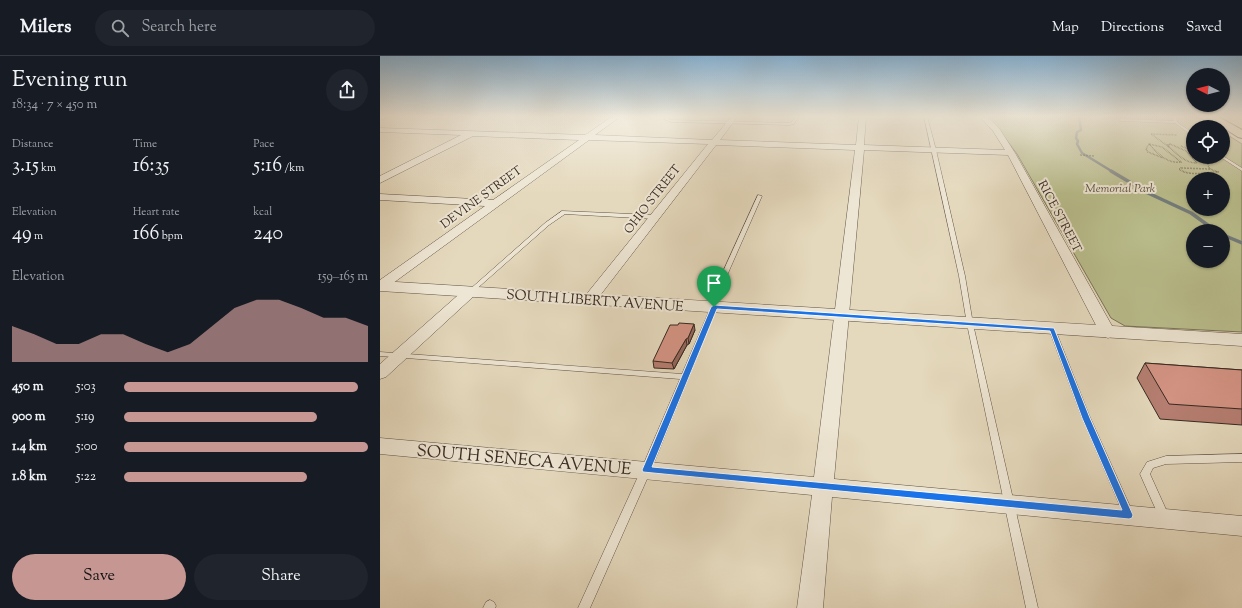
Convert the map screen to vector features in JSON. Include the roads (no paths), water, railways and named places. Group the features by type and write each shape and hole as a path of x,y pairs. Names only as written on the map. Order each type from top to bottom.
{"street":[{"path":"380,180 455,142"},
{"name":"DEVINE STREET","path":"380,286 579,142"},
{"path":"708,142 1011,153"},
{"name":"OHIO STREET","path":"590,299 714,142"},
{"path":"810,608 860,142"},
{"name":"RICE STREET","path":"1004,142 1108,333"},
{"path":"380,197 495,203"},
{"name":"SOUTH LIBERTY AVENUE","path":"380,286 1108,333 1242,340"},
{"path":"380,373 470,292"},
{"name":"SOUTH SENECA AVENUE","path":"380,446 1242,526"}],"lane":[{"path":"932,142 962,276 970,324 1032,608"},
{"path":"1230,161 1242,170"},
{"path":"584,608 646,470 712,307 760,196"},
{"path":"470,292 542,229 564,212 655,217"},
{"path":"1052,329 1086,418 1129,515"},
{"path":"380,354 684,377"},
{"path":"1164,518 1145,474 1150,465 1166,460 1242,458"}],"waterway":[{"path":"1078,142 1077,144 1082,153 1113,172"},
{"path":"1111,171 1148,193 1191,213 1206,224"},
{"path":"1230,238 1242,243"}],"park label":[{"name":"Memorial Park","path":"1120,188"}]}
